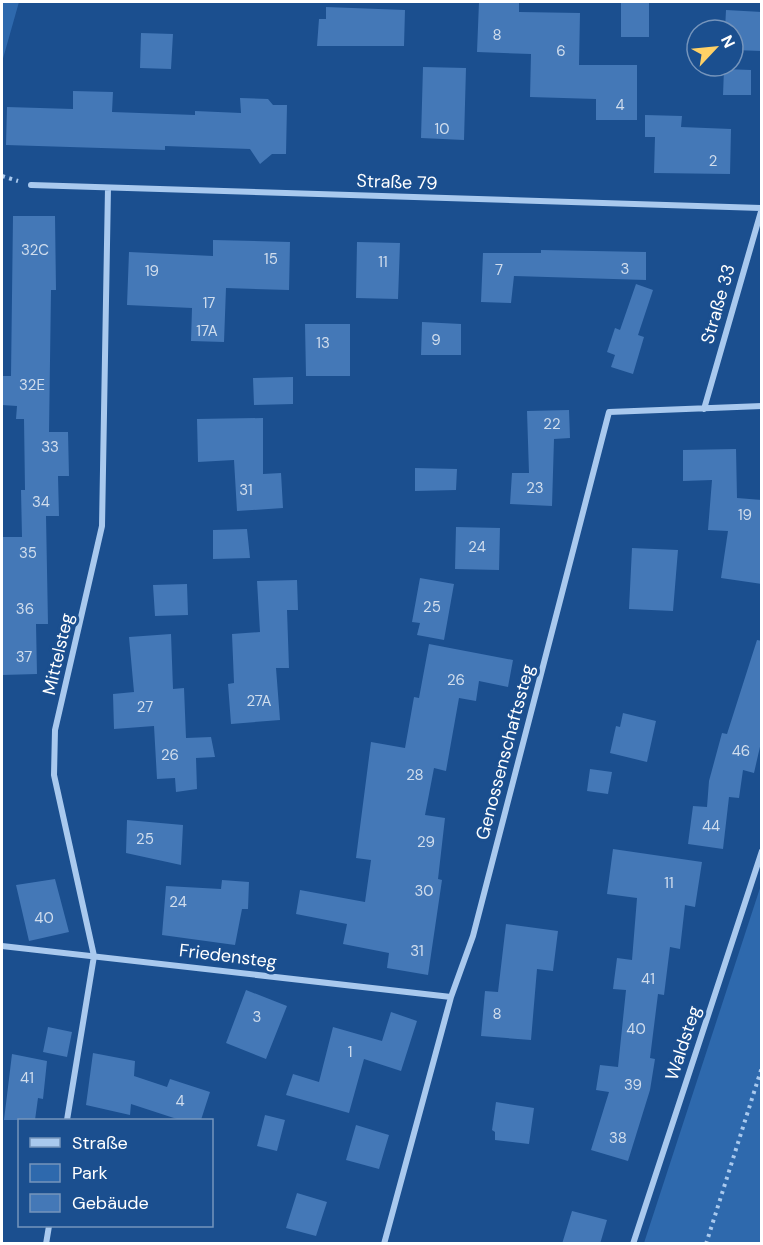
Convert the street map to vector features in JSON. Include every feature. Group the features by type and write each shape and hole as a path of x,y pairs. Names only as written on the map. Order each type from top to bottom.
{"street":[{"name":"Straße 79","path":"31,185 761,208"},
{"name":"Mittelsteg","path":"67,1119 94,956 54,775 55,730 102,526 108,188"},
{"name":"Straße 33","path":"704,409 761,208"},
{"name":"Genossenschaftssteg","path":"384,1244 451,997 473,936 609,412 762,406"},
{"name":"Waldsteg","path":"633,1244 762,851"},
{"name":"Friedensteg","path":"2,946 451,997"},
{"path":"46,1244 49,1227"}],"path":[{"path":"706,1244 762,1067"}],"green space":[{"path":"2,2 19,2 2,62"},
{"path":"761,885 761,1243 644,1243"}],"building":[{"path":"479,2 519,2 519,12 580,13 579,65 637,65 637,120 596,120 596,99 530,97 531,54 477,52"},
{"path":"621,2 649,2 649,37 621,37"},
{"path":"326,7 405,10 404,46 317,46 319,19 326,19"},
{"path":"726,10 762,12 762,51 745,50 745,18 726,18"},
{"path":"141,33 173,34 171,69 140,68"},
{"path":"423,67 466,68 464,140 421,138"},
{"path":"745,70 751,70 751,95 723,95 724,78 745,78"},
{"path":"73,91 113,92 112,112 195,115 195,111 241,113 240,98 268,99 273,105 287,105 286,154 272,154 260,164 250,149 165,146 165,150 6,145 7,107 73,109"},
{"path":"645,115 682,116 681,127 731,129 730,174 654,173 655,137 645,137"},
{"path":"13,216 55,216 56,290 51,290 49,432 68,432 69,476 58,476 59,516 46,516 48,624 36,624 37,674 2,675 2,537 22,537 21,490 25,490 24,419 16,419 17,406 2,405 2,376 11,376"},
{"path":"213,240 290,242 289,290 226,288 224,342 191,341 192,308 127,305 129,252 213,256"},
{"path":"357,242 400,243 398,299 356,298"},
{"path":"541,250 646,252 646,280 514,276 511,303 481,302 483,253 541,253"},
{"path":"636,284 653,290 638,335 644,337 633,374 611,367 615,355 607,352 615,328 620,330"},
{"path":"422,322 461,324 461,355 421,355"},
{"path":"305,324 350,324 350,376 306,376"},
{"path":"293,377 293,404 254,405 253,378"},
{"path":"569,410 570,438 554,439 552,506 510,504 512,473 529,473 527,411"},
{"path":"263,418 263,474 281,473 283,508 237,511 234,460 198,462 197,419"},
{"path":"736,449 737,498 762,500 762,584 721,578 728,531 708,530 712,480 683,481 683,450"},
{"path":"415,468 457,469 456,490 415,491"},
{"path":"456,527 500,528 499,570 455,569"},
{"path":"247,529 250,558 213,559 213,530"},
{"path":"632,548 678,550 673,611 629,609"},
{"path":"420,578 454,584 444,640 417,635 420,623 412,622"},
{"path":"297,580 298,610 287,610 289,668 276,668 280,720 231,724 228,684 234,683 232,634 260,632 257,581"},
{"path":"187,584 188,615 155,616 153,585"},
{"path":"171,634 173,689 184,688 186,738 211,737 215,757 196,758 197,789 176,792 175,778 157,779 154,726 114,729 113,694 134,692 129,637"},
{"path":"757,640 762,641 762,738 754,773 743,770 739,798 729,797 723,849 688,844 693,806 707,807 709,781 722,733 727,734"},
{"path":"429,644 513,660 508,687 479,681 476,701 459,698 446,771 434,768 425,815 445,818 438,879 442,880 428,975 387,968 389,953 343,944 347,924 296,914 300,890 365,902 371,860 356,858 371,742 405,748 414,697 419,698"},
{"path":"623,713 656,721 647,762 610,753 616,726 620,727"},
{"path":"590,769 612,772 608,794 587,791"},
{"path":"127,820 183,825 181,865 126,853"},
{"path":"613,849 702,862 695,907 685,905 680,949 670,947 664,995 658,994 650,1058 655,1059 650,1090 628,1161 591,1150 609,1092 596,1090 600,1065 618,1067 626,990 613,989 617,958 632,960 637,898 607,894"},
{"path":"55,879 69,932 29,941 16,885"},
{"path":"222,880 249,882 248,909 242,909 235,945 162,935 166,886 221,889"},
{"path":"506,924 558,931 553,971 537,969 531,1040 481,1036 485,991 498,992"},
{"path":"246,990 287,1006 266,1059 226,1043"},
{"path":"391,1012 417,1021 401,1071 364,1059 349,1113 286,1095 293,1074 319,1082 333,1027 382,1041"},
{"path":"48,1027 72,1032 67,1057 43,1052"},
{"path":"93,1053 135,1061 134,1076 167,1087 170,1079 210,1092 201,1119 177,1119 131,1104 130,1115 86,1105"},
{"path":"12,1054 47,1061 43,1099 38,1098 35,1119 4,1120"},
{"path":"496,1102 534,1108 529,1144 495,1140 495,1132 492,1130"},
{"path":"265,1115 285,1120 277,1151 257,1146"},
{"path":"356,1125 389,1135 379,1169 346,1160"},
{"path":"297,1193 327,1202 316,1236 286,1228"},
{"path":"572,1211 607,1220 600,1244 562,1244"}]}
